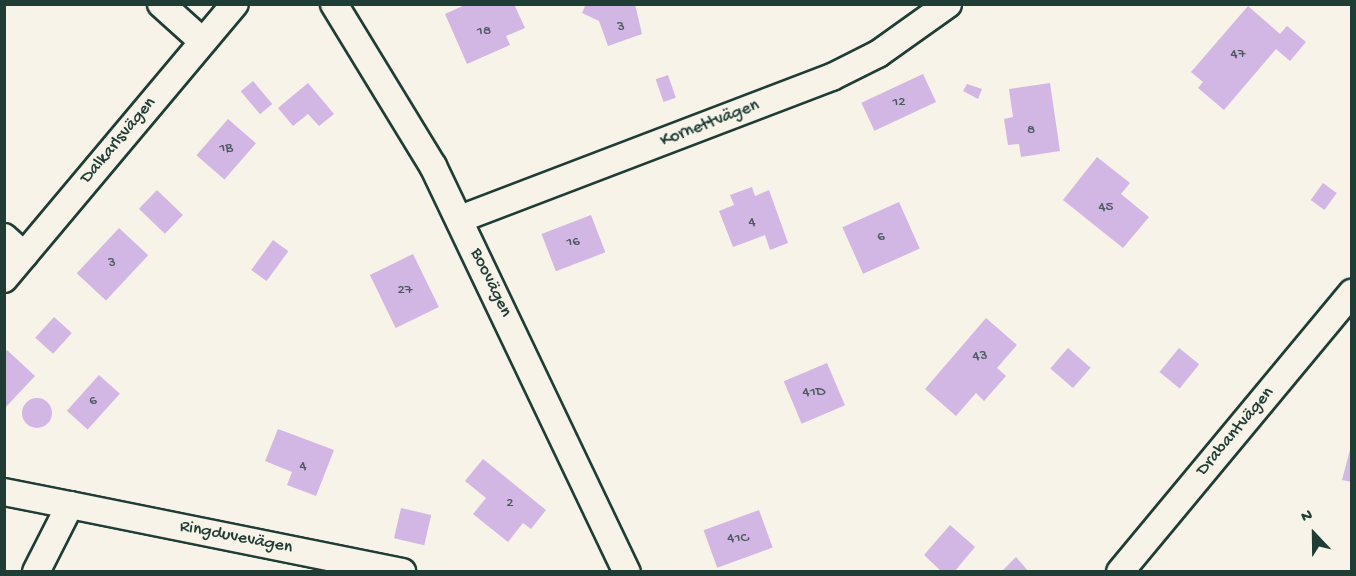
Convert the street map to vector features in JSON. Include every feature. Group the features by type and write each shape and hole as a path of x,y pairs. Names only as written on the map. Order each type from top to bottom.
{"street":[{"path":"161,4 201,40"},
{"name":"Dalkarlsvägen","path":"4,279 201,40 235,4"},
{"name":"Boovägen","path":"334,4 460,219 627,572"},
{"name":"Kornettvägen","path":"460,219 832,77 878,54 948,4"},
{"path":"4,237 24,255"},
{"name":"Drabantvägen","path":"1120,572 1352,293"},
{"name":"Ringduvevägen","path":"4,492 402,572"},
{"path":"36,572 70,505"}],"building":[{"path":"467,4 514,4 525,28 506,36 510,45 467,64 445,14"},
{"path":"586,4 635,4 642,34 608,46 599,21 582,13"},
{"path":"1248,6 1280,34 1287,26 1306,42 1290,61 1276,49 1224,110 1198,88 1203,82 1191,72"},
{"path":"923,74 936,102 874,131 861,103"},
{"path":"668,75 676,98 664,102 656,79"},
{"path":"253,81 272,104 260,114 241,91"},
{"path":"308,83 334,114 319,126 308,114 293,126 278,108"},
{"path":"1050,83 1060,151 1021,157 1019,144 1008,145 1004,119 1013,117 1009,89"},
{"path":"967,84 982,89 978,99 963,91"},
{"path":"228,119 256,143 224,180 197,155"},
{"path":"1097,157 1130,183 1121,194 1149,217 1123,248 1063,200"},
{"path":"1323,183 1337,193 1324,210 1311,200"},
{"path":"752,187 755,196 769,190 788,243 770,250 765,235 733,247 719,211 734,205 730,195"},
{"path":"157,190 183,215 165,234 139,209"},
{"path":"899,202 920,249 863,274 842,227"},
{"path":"591,215 605,252 556,271 542,234"},
{"path":"119,228 148,255 106,301 77,273"},
{"path":"273,240 288,251 267,281 251,270"},
{"path":"413,254 439,307 396,328 370,275"},
{"path":"54,317 72,333 53,354 35,338"},
{"path":"986,318 1017,345 997,368 1006,376 984,401 976,393 956,416 925,389"},
{"path":"1068,348 1091,368 1073,388 1050,368"},
{"path":"1179,348 1199,364 1180,388 1159,372"},
{"path":"7,350 35,376 4,409 4,352"},
{"path":"827,363 845,405 802,424 784,381"},
{"path":"99,375 120,394 88,429 67,411"},
{"path":"37,398 48,402 52,413 48,424 37,428 26,424 22,413 26,402"},
{"path":"278,429 334,450 316,496 287,485 292,472 265,461"},
{"path":"1352,446 1352,482 1342,480"},
{"path":"483,459 546,510 531,529 523,523 508,542 473,514 486,498 465,481"},
{"path":"401,508 431,515 424,545 394,538"},
{"path":"759,510 773,548 717,568 704,530"},
{"path":"950,525 975,547 954,572 942,572 924,555"},
{"path":"1016,557 1029,572 1001,572"}]}
